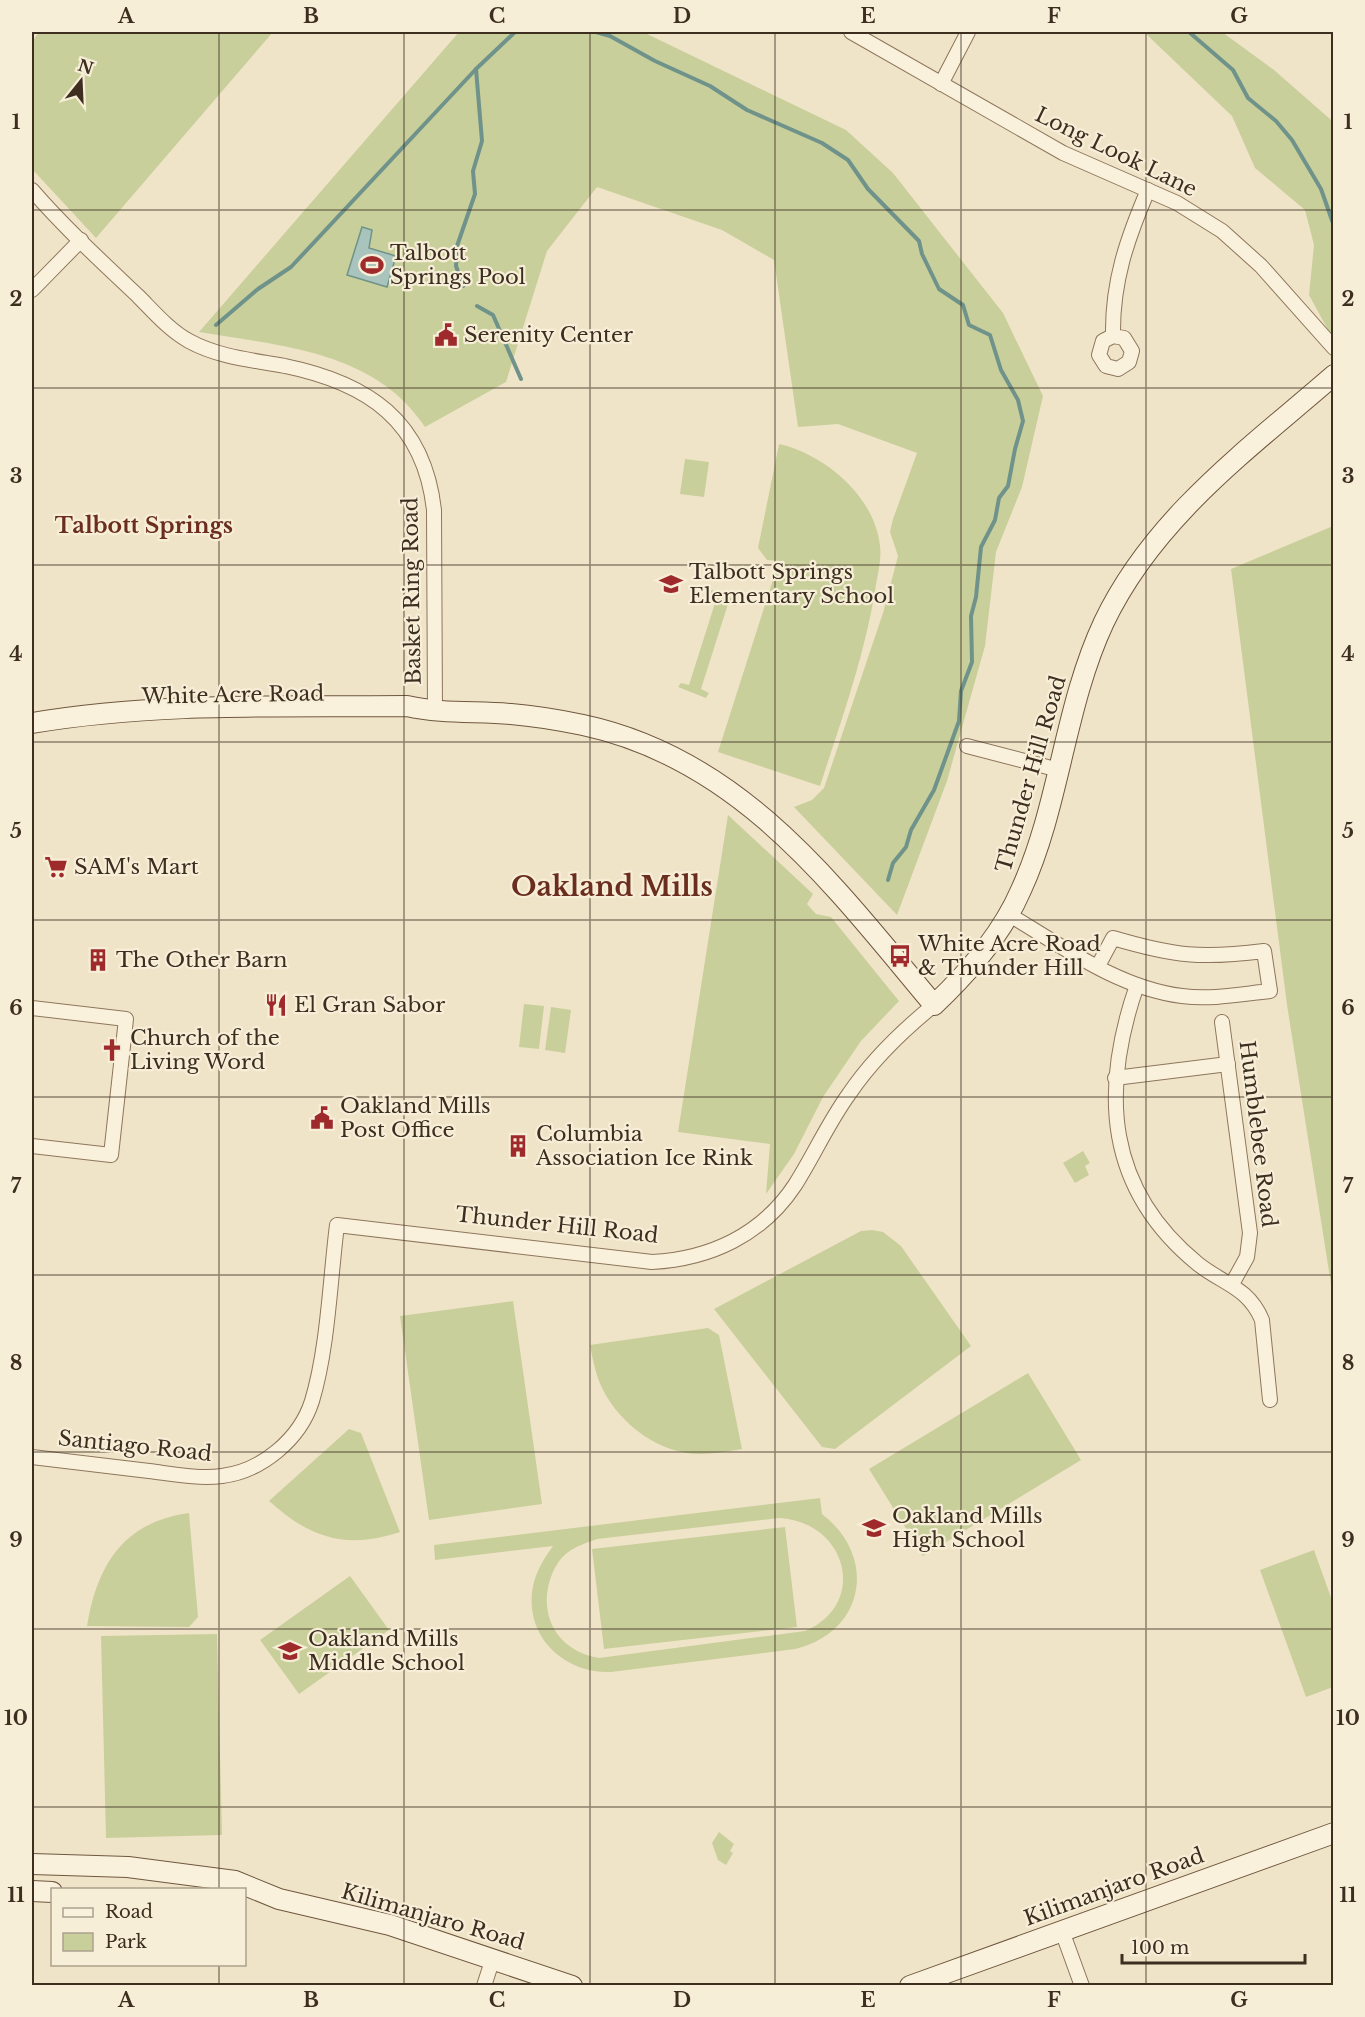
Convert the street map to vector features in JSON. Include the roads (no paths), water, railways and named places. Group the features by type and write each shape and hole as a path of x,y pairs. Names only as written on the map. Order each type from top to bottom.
{"street":[{"name":"Long Look Lane","path":"851,32 1063,153 1148,190 1204,220 1239,245 1334,348"},
{"path":"941,84 968,32"},
{"name":"Basket Ring Road","path":"32,190 81,240 187,340 225,355 337,380 365,393 399,422 416,445 431,483 434,510 435,713"},
{"path":"1113,336 1113,297 1118,271 1128,236 1148,190"},
{"path":"32,290 81,240"},
{"name":"Thunder Hill Road","path":"337,1225 652,1262 701,1256 744,1236 774,1211 795,1185 825,1131 866,1071 901,1034 934,1005 977,959 1008,914 1030,868 1083,678 1099,634 1121,590 1145,553 1189,503 1334,375"},
{"name":"White Acre Road","path":"32,723 78,715 154,709 407,706 435,713"},
{"name":"White Acre Road","path":"32,733 155,719 406,719 435,713 512,714 584,725 630,738 711,777 739,796 799,849 934,1005"},
{"path":"967,746 1059,770"},
{"path":"1008,914 1098,966 1137,986 1184,997 1207,998 1270,991 1264,951 1196,957 1152,950 1113,938 1098,966"},
{"path":"1137,986 1119,1042 1115,1078 1116,1108 1128,1172 1146,1211 1173,1242 1201,1266 1232,1284 1257,1309 1262,1320 1270,1400"},
{"path":"32,1008 126,1019 111,1155 32,1146"},
{"name":"Humblebee Road","path":"1222,1022 1250,1240 1247,1257 1232,1284"},
{"path":"1115,1078 1228,1064"},
{"name":"Santiago Road","path":"32,1457 168,1473 222,1476 261,1463 280,1449 305,1419 316,1385 337,1225"},
{"name":"Kilimanjaro Road","path":"910,1986 1334,1833"},
{"name":"Kilimanjaro Road","path":"32,1864 128,1867 235,1881 279,1899 390,1925 572,1986"},
{"path":"32,1891 51,1892"},
{"name":"Kilimanjaro Road","path":"246,1901 279,1899"},
{"path":"1062,1931 1082,1986"},
{"path":"484,1986 494,1958"}],"water":[{"name":"Talbott Springs Pool","path":"362,227 372,230 369,248 396,256 387,287 347,275"}],"waterway":[{"path":"216,325 258,289 291,267 476,69 515,32"},
{"path":"596,32 610,36 655,61 710,86 747,110 822,143 848,160 868,189 919,241 922,254 939,289 963,305 969,325 990,335 1001,370 1018,400 1023,421 1008,486 999,498 995,520 981,547 976,597 971,616 972,662 961,691 959,721 934,790 911,830 906,847 893,863 888,880"},
{"path":"1189,32 1233,70 1248,98 1276,121 1292,140 1321,189 1334,226"},
{"path":"463,286 456,266 457,246 475,194 473,171 482,141 476,69"},
{"path":"477,306 493,315 521,379"}],"place":[{"name":"Talbott Springs Pool","path":"372,265"},
{"name":"Serenity Center","path":"446,335"},
{"name":"Talbott Springs Elementary School","path":"671,584"},
{"name":"SAM's Mart","path":"56,867"},
{"name":"White Acre Road & Thunder Hill","path":"900,956"},
{"name":"The Other Barn","path":"98,960"},
{"name":"El Gran Sabor","path":"276,1005"},
{"name":"Church of the Living Word","path":"112,1050"},
{"name":"Oakland Mills Post Office","path":"322,1118"},
{"name":"Columbia Association Ice Rink","path":"518,1146"},
{"name":"Oakland Mills High School","path":"874,1528"},
{"name":"Oakland Mills Middle School","path":"290,1651"}],"district":[{"name":"Talbott Springs","path":"144,525"},
{"name":"Oakland Mills","path":"612,887"}]}
